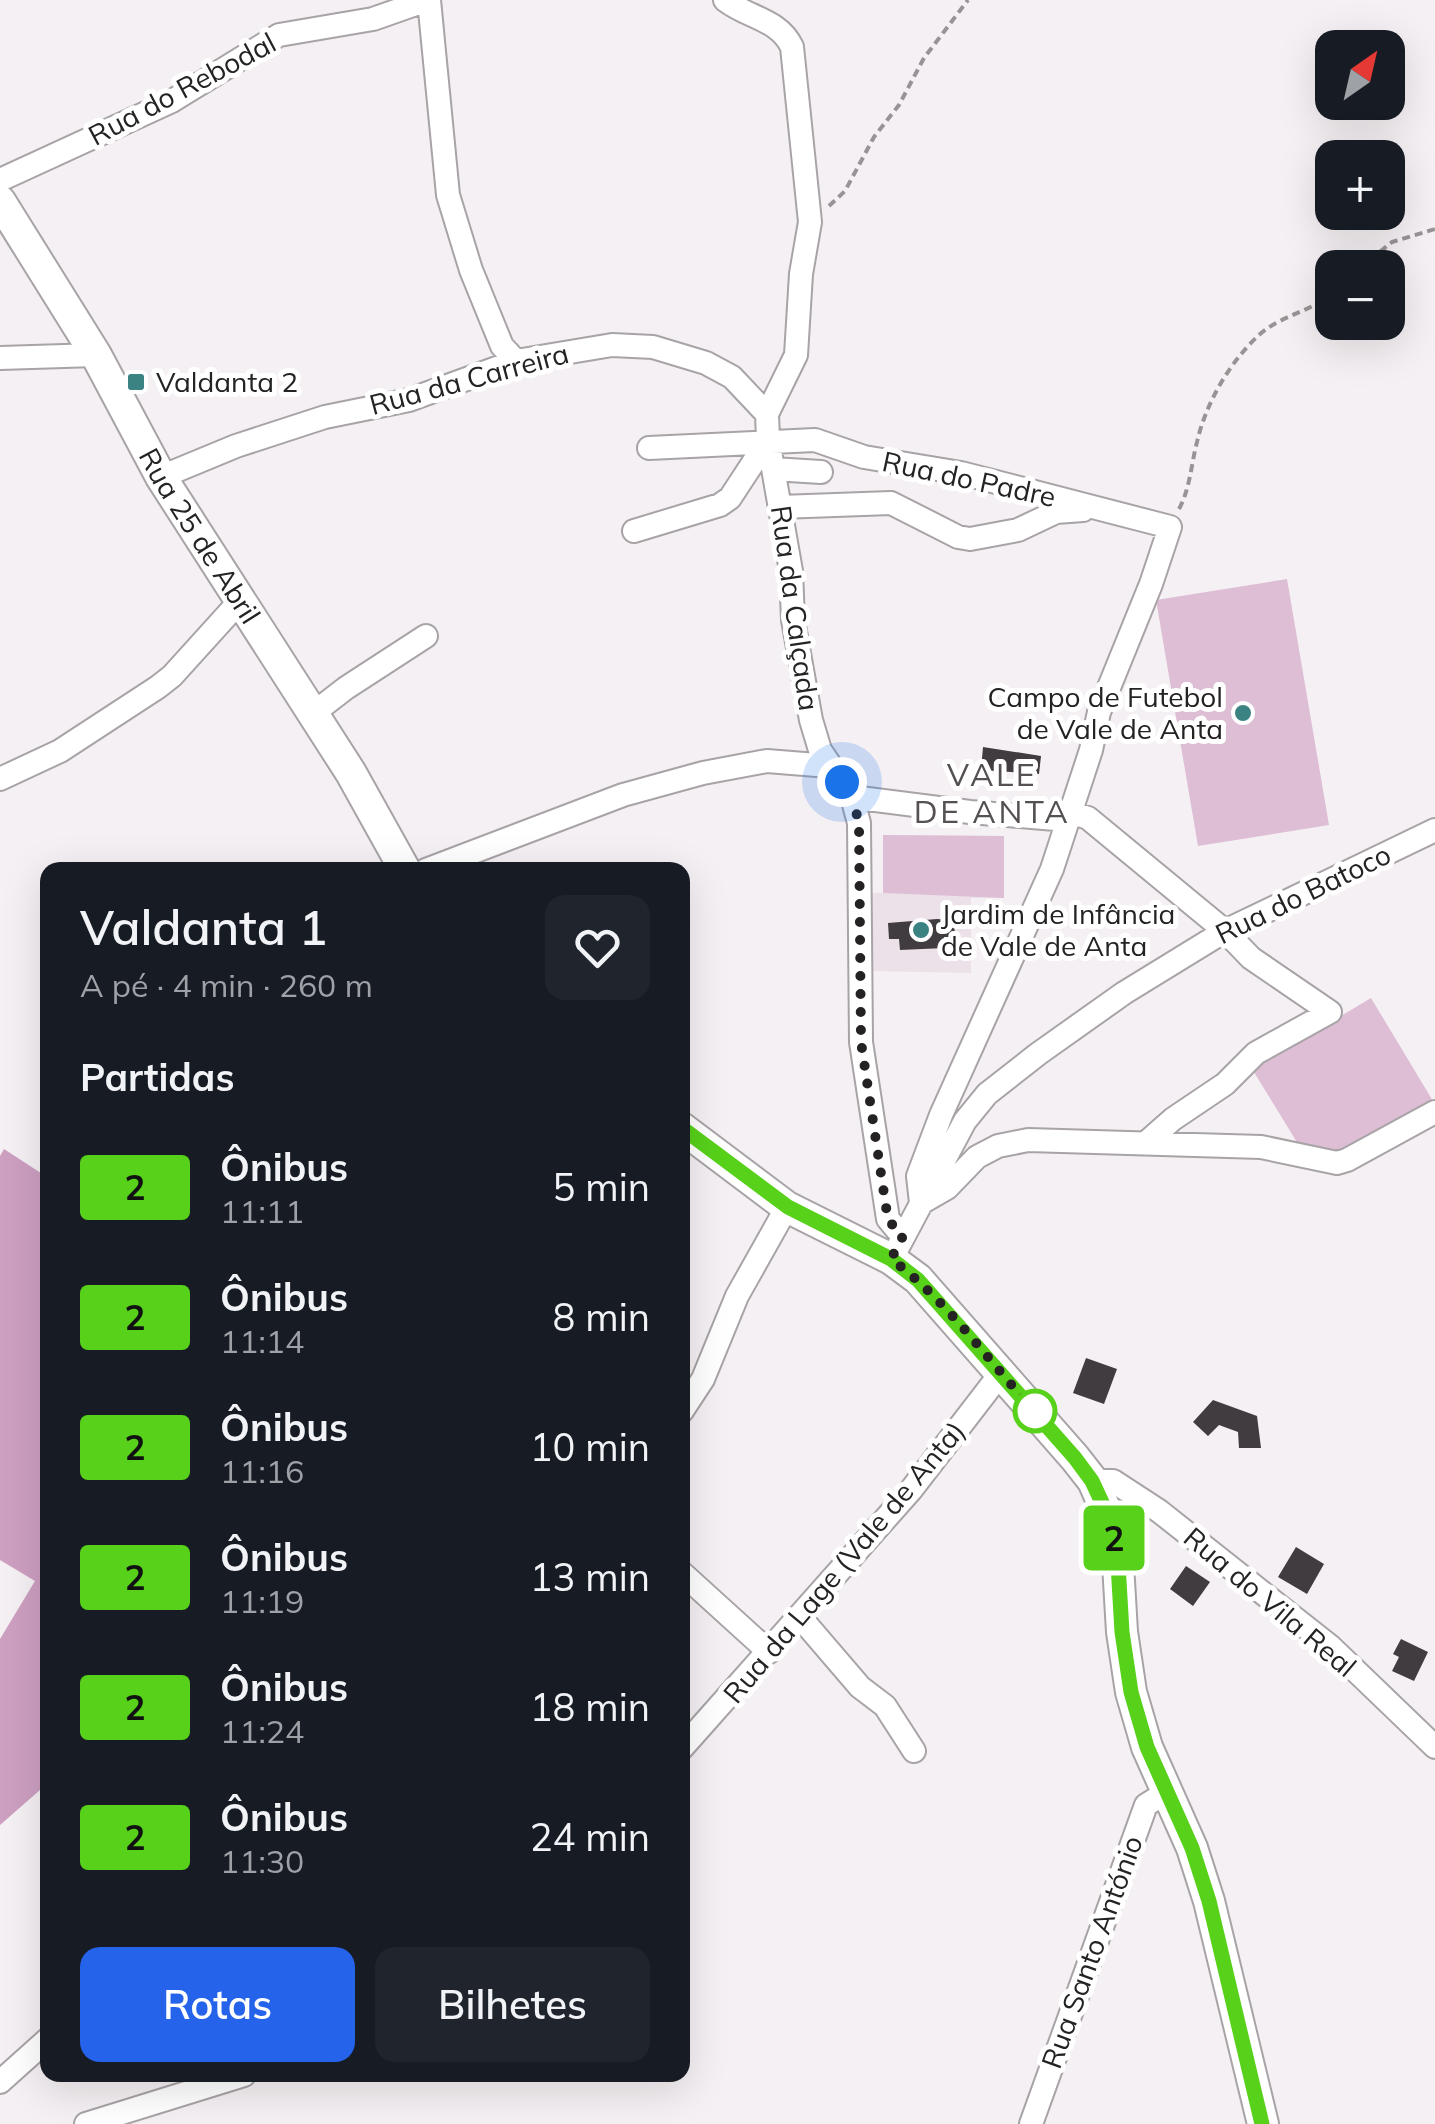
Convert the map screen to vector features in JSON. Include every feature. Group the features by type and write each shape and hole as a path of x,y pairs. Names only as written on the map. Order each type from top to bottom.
{"main road":[{"name":"Rua 25 de Abril","path":"0,201 96,354 160,477 351,774 400,862"},
{"path":"690,1134 788,1207 897,1248 918,1280 1092,1481 1111,1522 1131,1692 1147,1747 1192,1848 1209,1901 1262,2124"}],"street":[{"name":"Rua do Rebodal","path":"0,180 172,101 279,35 373,19 428,0"},
{"path":"428,0 448,195 502,346 516,361"},
{"path":"725,0 778,28 792,47 810,222 796,355 768,414"},
{"name":"Rua da Carreira","path":"160,477 276,432 363,407 409,400 516,361 612,345 653,347 706,363 732,377 768,414"},
{"path":"0,358 96,354"},
{"name":"Rua da Calçada","path":"768,414 768,440 811,720 828,766 852,797 859,823 861,1042 888,1220 897,1248"},
{"path":"634,531 720,505 730,498 768,440"},
{"name":"Rua do Padre","path":"649,448 814,440 864,458 961,472 1170,527"},
{"path":"773,469 821,472"},
{"path":"780,507 891,503 958,537 970,538 1018,530 1056,512 1080,512 1093,506"},
{"path":"1170,527 1151,584 1111,678 1052,869 918,1176 921,1204 947,1188 977,1157 998,1146 1028,1140 1261,1147 1336,1163 1435,1112"},
{"path":"1,774 60,751 158,687 239,602"},
{"path":"312,715 426,636"},
{"path":"447,862 623,796 703,773 767,760 828,766"},
{"path":"852,797 970,812 1088,818 1226,931 1251,958 1330,1012 1256,1053 1225,1084 1148,1141"},
{"name":"Rua do Batoco","path":"897,1248 965,1122 988,1094 1038,1054 1124,993 1226,931 1435,830"},
{"path":"690,1399 703,1379 737,1296 788,1207"},
{"name":"Rua da Lage (Vale de Anta)","path":"690,1739 912,1490 1001,1373"},
{"name":"Rua do Vila Real","path":"1092,1481 1113,1481 1160,1511 1330,1647 1435,1747"},
{"path":"690,1579 770,1652"},
{"path":"800,1617 860,1687 884,1706 914,1751"},
{"name":"Rua Santo António","path":"1032,2124 1062,2030 1146,1805 1168,1792"},
{"path":"0,2082 40,2046"},
{"path":"87,2124 222,2082"}],"path":[{"path":"810,222 845,191 924,58 968,0"},
{"path":"1382,250 1392,242 1435,229"},
{"path":"1170,527 1185,498 1197,438 1212,397 1257,336 1282,317 1315,304"}],"shaded area":[{"name":"Campo de Futebol de Vale de Anta","path":"1287,579 1329,825 1198,846 1156,600"},
{"name":"Jardim de Infância de Vale de Anta","path":"883,835 1004,836 1004,898 971,898 971,973 872,971 872,893 883,893"},
{"path":"883,835 1004,836 1004,898 883,893"},
{"path":"1371,998 1433,1101 1339,1153 1298,1144 1252,1069"},
{"path":"4,1149 40,1172 40,1790 0,1825 0,1639 35,1581 0,1560 0,1156"}],"building":[{"path":"983,747 1041,756 1039,774 981,770"},
{"path":"954,920 955,937 944,937 945,948 900,950 899,939 889,939 888,923"},
{"path":"1086,1358 1117,1369 1104,1404 1073,1393"},
{"path":"1213,1400 1257,1416 1261,1448 1239,1448 1238,1432 1219,1425 1208,1436 1193,1422"},
{"path":"1296,1547 1324,1564 1307,1594 1278,1577"},
{"path":"1186,1566 1210,1582 1193,1606 1170,1589"},
{"path":"1401,1639 1428,1652 1414,1681 1392,1671 1399,1657 1393,1654"}],"bus line":[{"name":"2","path":"690,1134 788,1207 891,1259 918,1280 1092,1481 1111,1522 1131,1692 1147,1747 1192,1848 1209,1901 1262,2124"}],"place":[{"name":"Valdanta 2","path":"136,382"},
{"name":"Campo de Futebol de Vale de Anta","path":"1243,713"},
{"name":"Jardim de Infância de Vale de Anta","path":"921,930"}],"district":[{"name":"VALE DE ANTA","path":"992,794"}],"route":[{"path":"842,782 852,797 859,823 861,1042 888,1220 903,1236 891,1259 942,1304 1035,1411"}]}
